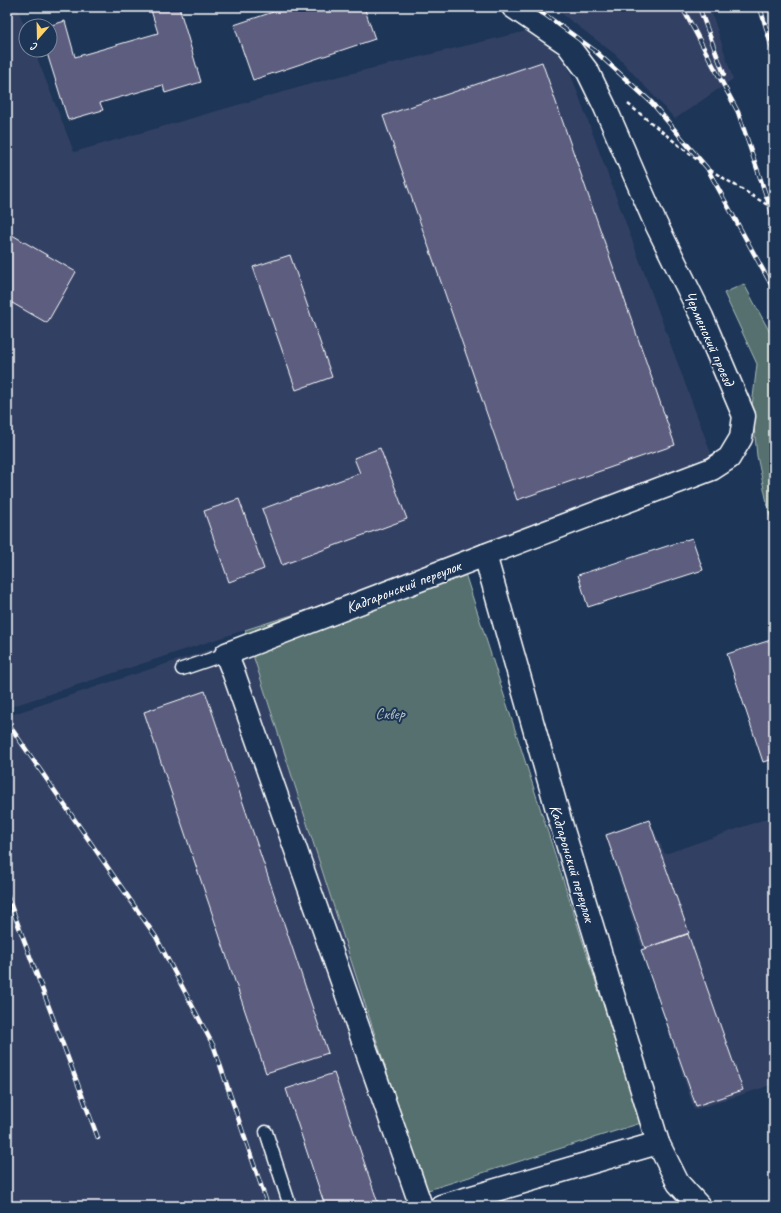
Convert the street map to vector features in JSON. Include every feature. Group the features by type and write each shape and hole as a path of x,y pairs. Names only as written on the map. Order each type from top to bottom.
{"street":[{"name":"Черменский проезд","path":"485,555 712,469 729,458 741,438 744,416 702,317 654,220 605,107 588,72 567,44 513,7"},
{"name":"Кадгаронский переулок","path":"226,654 485,555 560,820 658,1143 678,1183 699,1206"},
{"path":"226,654 421,1206"},
{"path":"442,1206 658,1143"}],"lane":[{"path":"182,669 226,654"},
{"path":"266,1132 290,1206"}],"path":[{"path":"605,107 627,103 707,168 774,209"}],"shaded area":[{"path":"7,7 17,7 21,18 18,18 18,58 37,58 74,152 332,78 535,29 567,64 719,475 461,561 7,708"},
{"path":"553,7 710,7 733,79 675,119 616,55"},
{"path":"248,637 430,1206 7,1206 7,716"},
{"path":"774,816 774,1084 694,1110 605,834 649,820 665,854"}],"green space":[{"path":"744,284 774,340 774,535 757,456 752,406 757,364 724,293"},
{"name":"Сквер","path":"461,561 641,1123 425,1191 245,630"}],"building":[{"path":"150,7 179,7 201,82 165,93 163,85 100,103 103,110 68,120 49,58 58,58 58,23 65,21 75,57 158,33"},
{"path":"288,7 364,7 375,39 253,80 234,25"},
{"path":"542,62 675,445 517,500 383,116"},
{"path":"7,232 76,272 47,323 7,300"},
{"path":"290,255 332,377 296,390 253,267"},
{"path":"380,448 407,519 282,565 262,509 360,473 354,458"},
{"path":"239,499 264,569 229,582 204,511"},
{"path":"692,538 703,570 588,607 578,575"},
{"path":"774,639 774,759 763,762 727,654"},
{"path":"205,691 328,1053 266,1073 144,712"},
{"path":"649,820 689,933 645,948 606,835"},
{"path":"688,934 743,1090 696,1106 641,950"},
{"path":"334,1073 379,1206 325,1206 286,1089"}],"railway":[{"path":"530,7 544,14 594,50 652,103 707,168 774,290"},
{"path":"682,7 738,112 774,219"},
{"path":"699,7 724,74"},
{"path":"760,7 774,55"},
{"path":"7,722 156,937 214,1047 268,1206"},
{"path":"7,895 98,1138"}]}
